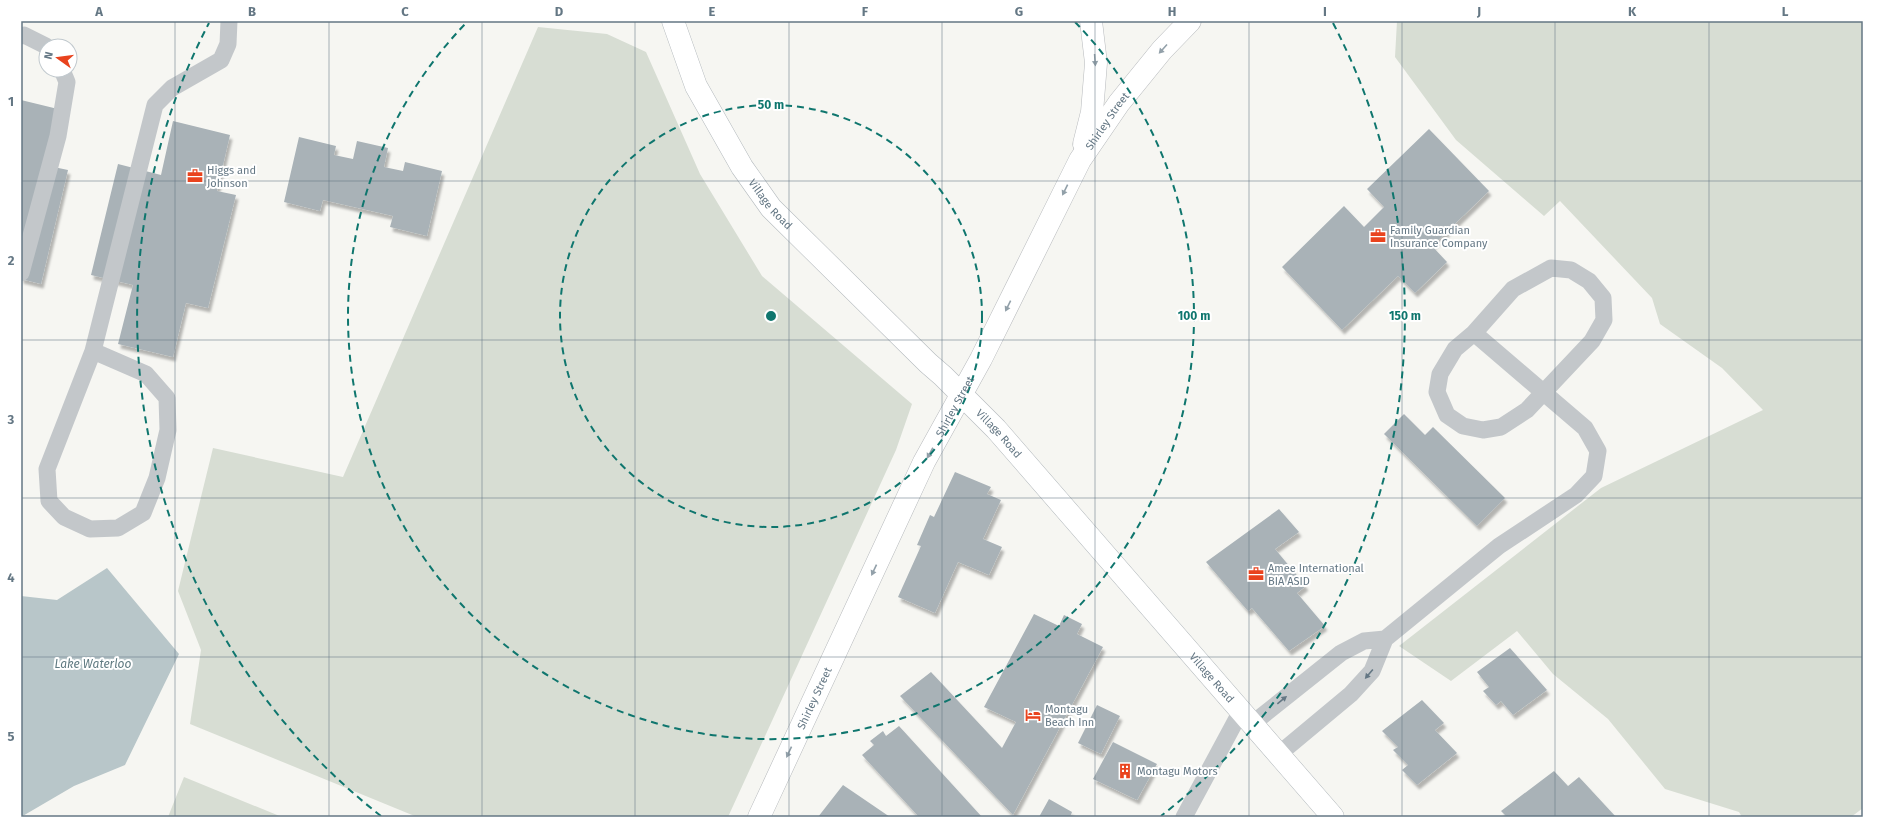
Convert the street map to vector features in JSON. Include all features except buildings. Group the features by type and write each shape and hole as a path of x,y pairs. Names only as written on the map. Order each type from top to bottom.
{"main road":[{"name":"Village Road","path":"673,21 696,86 742,167 771,208 996,429 1333,817"},
{"path":"1080,160 1092,112 1096,64 1091,21"},
{"name":"Shirley Street","path":"759,817 924,462 962,395 1080,160 1119,103 1162,50 1190,21"}],"lane":[{"path":"93,351 146,374 167,398 168,430 157,478 143,513 118,528 90,529 64,516 50,501 47,469 93,351 155,105 172,88 222,60 228,44 230,21"},
{"path":"24,30 38,40"},
{"path":"21,272 58,136 67,82 65,78"},
{"path":"1552,268 1571,270 1589,281 1603,298 1604,320 1592,341 1527,410 1501,427 1483,430 1463,426 1447,415 1437,392 1440,374 1455,349 1474,333 1513,289 1552,268"},
{"path":"1279,754 1351,694 1372,671 1385,640 1499,546 1576,495 1594,476 1598,451 1585,428 1474,333"},
{"path":"1184,817 1246,718 1341,653 1364,641 1385,640"}],"shaded area":[{"path":"1397,21 1863,21 1863,808 1851,817 1742,817 1739,812 1665,789 1608,719 1553,674 1517,631 1451,681 1399,646 1601,488 1763,410 1722,368 1660,324 1652,298 1560,201 1544,216 1456,140 1395,57"},
{"path":"538,27 607,34 646,52 700,174 762,276 912,404 896,450 728,817 417,817 190,724 201,650 178,591 213,448 343,477"},
{"path":"184,777 282,817 168,817"}],"water":[{"name":"Lake Waterloo","path":"107,568 179,654 125,765 74,786 21,817 21,596 57,600"}],"place":[{"name":"Higgs and Johnson","path":"195,176"},
{"name":"Family Guardian Insurance Company","path":"1378,236"},
{"name":"Amee International BIA ASID","path":"1256,574"},
{"name":"Montagu Beach Inn","path":"1033,715"},
{"name":"Montagu Motors","path":"1125,771"}]}
